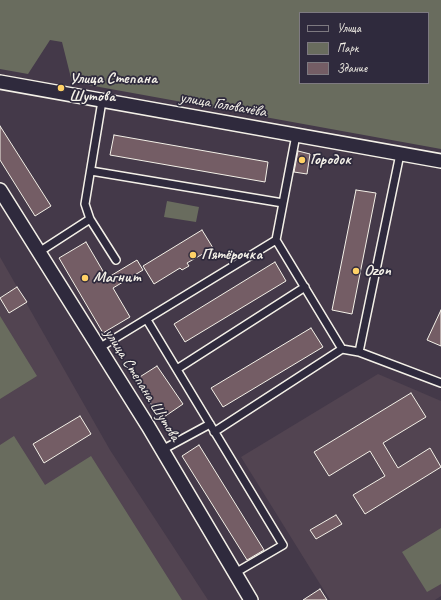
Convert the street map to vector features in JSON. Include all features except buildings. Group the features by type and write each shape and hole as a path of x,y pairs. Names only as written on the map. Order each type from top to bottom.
{"street":[{"name":"улица Головачёва","path":"0,82 441,161"},
{"name":"улица Степана Шутова","path":"0,190 162,450 251,600"}],"lane":[{"path":"102,101 85,204 90,220 116,260"},
{"path":"296,136 276,240 342,348 359,352 441,383"},
{"path":"359,352 400,154"},
{"path":"91,171 283,203"},
{"path":"39,252 90,220"},
{"path":"99,348 276,240"},
{"path":"177,369 305,287"},
{"path":"147,320 283,545 235,573"},
{"path":"214,432 342,348"},
{"path":"162,450 210,424"}],"shaded area":[{"path":"0,257 110,450 208,600 0,600"},
{"path":"378,374 441,401 441,596 435,600 330,600 241,457"}],"green space":[{"path":"0,0 441,0 441,149 72,82 62,42 50,40 28,74 0,69"},
{"path":"167,201 199,207 196,222 164,217"},
{"path":"0,316 37,376 0,399"},
{"path":"14,436 45,485 91,456 182,600 0,600 0,445"},
{"path":"441,528 441,584 427,592 402,552"}],"place":[{"name":"Улица Степана Шутова","path":"61,88"},
{"name":"Городок","path":"302,160"},
{"name":"Пятёрочка","path":"193,255"},
{"name":"Ozon","path":"356,271"},
{"name":"Магнит","path":"85,278"}]}
